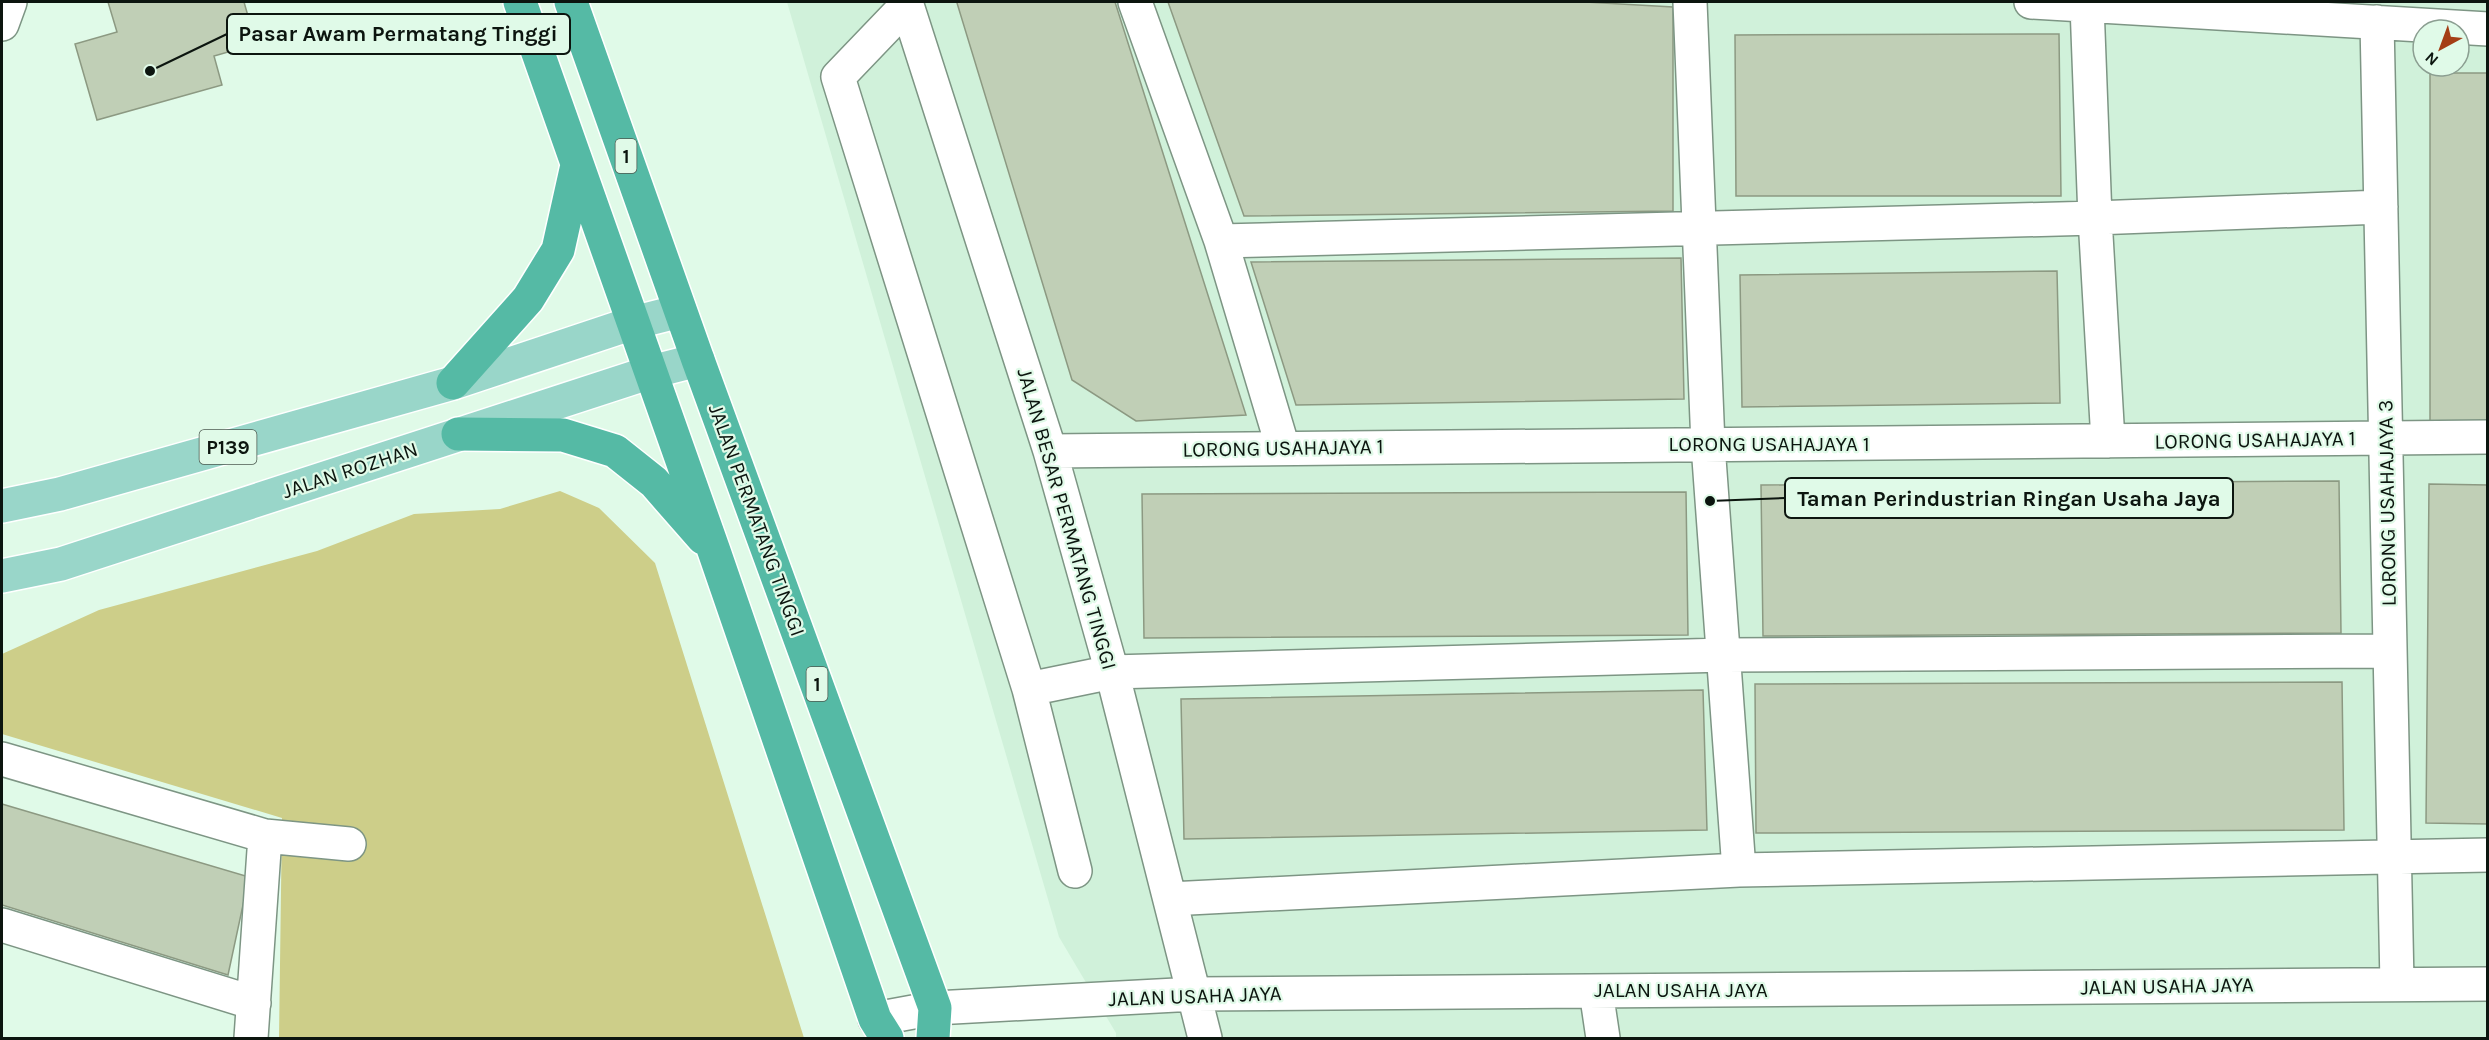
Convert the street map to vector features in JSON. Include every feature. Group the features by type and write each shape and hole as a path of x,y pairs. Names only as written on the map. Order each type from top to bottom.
{"highway":[{"path":"520,2 881,1029"},
{"name":"JALAN PERMATANG TINGGI","path":"571,2 934,1023"},
{"path":"453,383 528,299 558,250 577,165"},
{"path":"458,434 563,435 615,451 654,482 714,551"}],"main road":[{"name":"P139","path":"2,506 60,494 453,383 633,323 680,311"},
{"name":"JALAN ROZHAN","path":"2,576 61,564 651,372 698,360"}],"street":[{"path":"2,24 10,2"},
{"path":"1135,2 1221,241 1283,447"},
{"path":"1690,2 1708,445 1739,870"},
{"path":"2031,2 2487,29"},
{"name":"JALAN BESAR PERMATANG TINGGI","path":"1075,870 1029,689 838,77 906,4 1050,451 1112,672 1196,994 1205,1038"},
{"path":"2087,5 2095,218 2108,441"},
{"name":"LORONG USAHAJAYA 3","path":"2377,22 2397,984"},
{"path":"1221,241 2095,218 2381,207"},
{"name":"LORONG USAHAJAYA 1","path":"1050,451 2487,437"},
{"path":"1029,689 1112,672 1724,655 2390,651"},
{"path":"2,759 265,836 349,844"},
{"path":"251,1038 265,836"},
{"path":"1170,899 1739,870 2487,855"},
{"path":"2,925 254,1003"},
{"name":"JALAN USAHA JAYA","path":"881,1029 1196,994 2487,984"},
{"path":"1596,991 1603,1038"}],"shaded area":[{"path":"787,2 2487,2 2487,1038 1116,1038 1116,1033 1059,937"}],"green space":[{"path":"560,491 599,508 655,563 804,1038 279,1038 282,818 2,734 2,654 99,610 317,551 414,514 500,509"}],"building":[{"path":"108,2 244,2 256,44 214,56 222,85 97,120 75,44 117,32"},
{"path":"958,2 1115,2 1246,415 1136,421 1072,380"},
{"path":"1168,2 1585,2 1673,7 1673,211 1244,216"},
{"path":"2059,34 2061,196 1736,196 1735,35"},
{"path":"2471,73 2488,73 2488,427 2430,427 2430,78 2471,78"},
{"path":"1681,258 1684,399 1296,405 1251,262"},
{"path":"2057,271 2060,403 1742,407 1740,275"},
{"path":"2339,481 2341,633 1763,636 1761,485"},
{"path":"2429,484 2488,485 2488,824 2426,823"},
{"path":"1686,492 1688,635 1144,638 1142,494"},
{"path":"2342,682 2344,830 1756,833 1755,684"},
{"path":"1703,690 1707,830 1184,839 1181,699"},
{"path":"2,804 249,877 228,975 2,905"}],"place":[{"name":"Pasar Awam Permatang Tinggi","path":"150,71"},
{"name":"Taman Perindustrian Ringan Usaha Jaya","path":"1710,501"}]}
